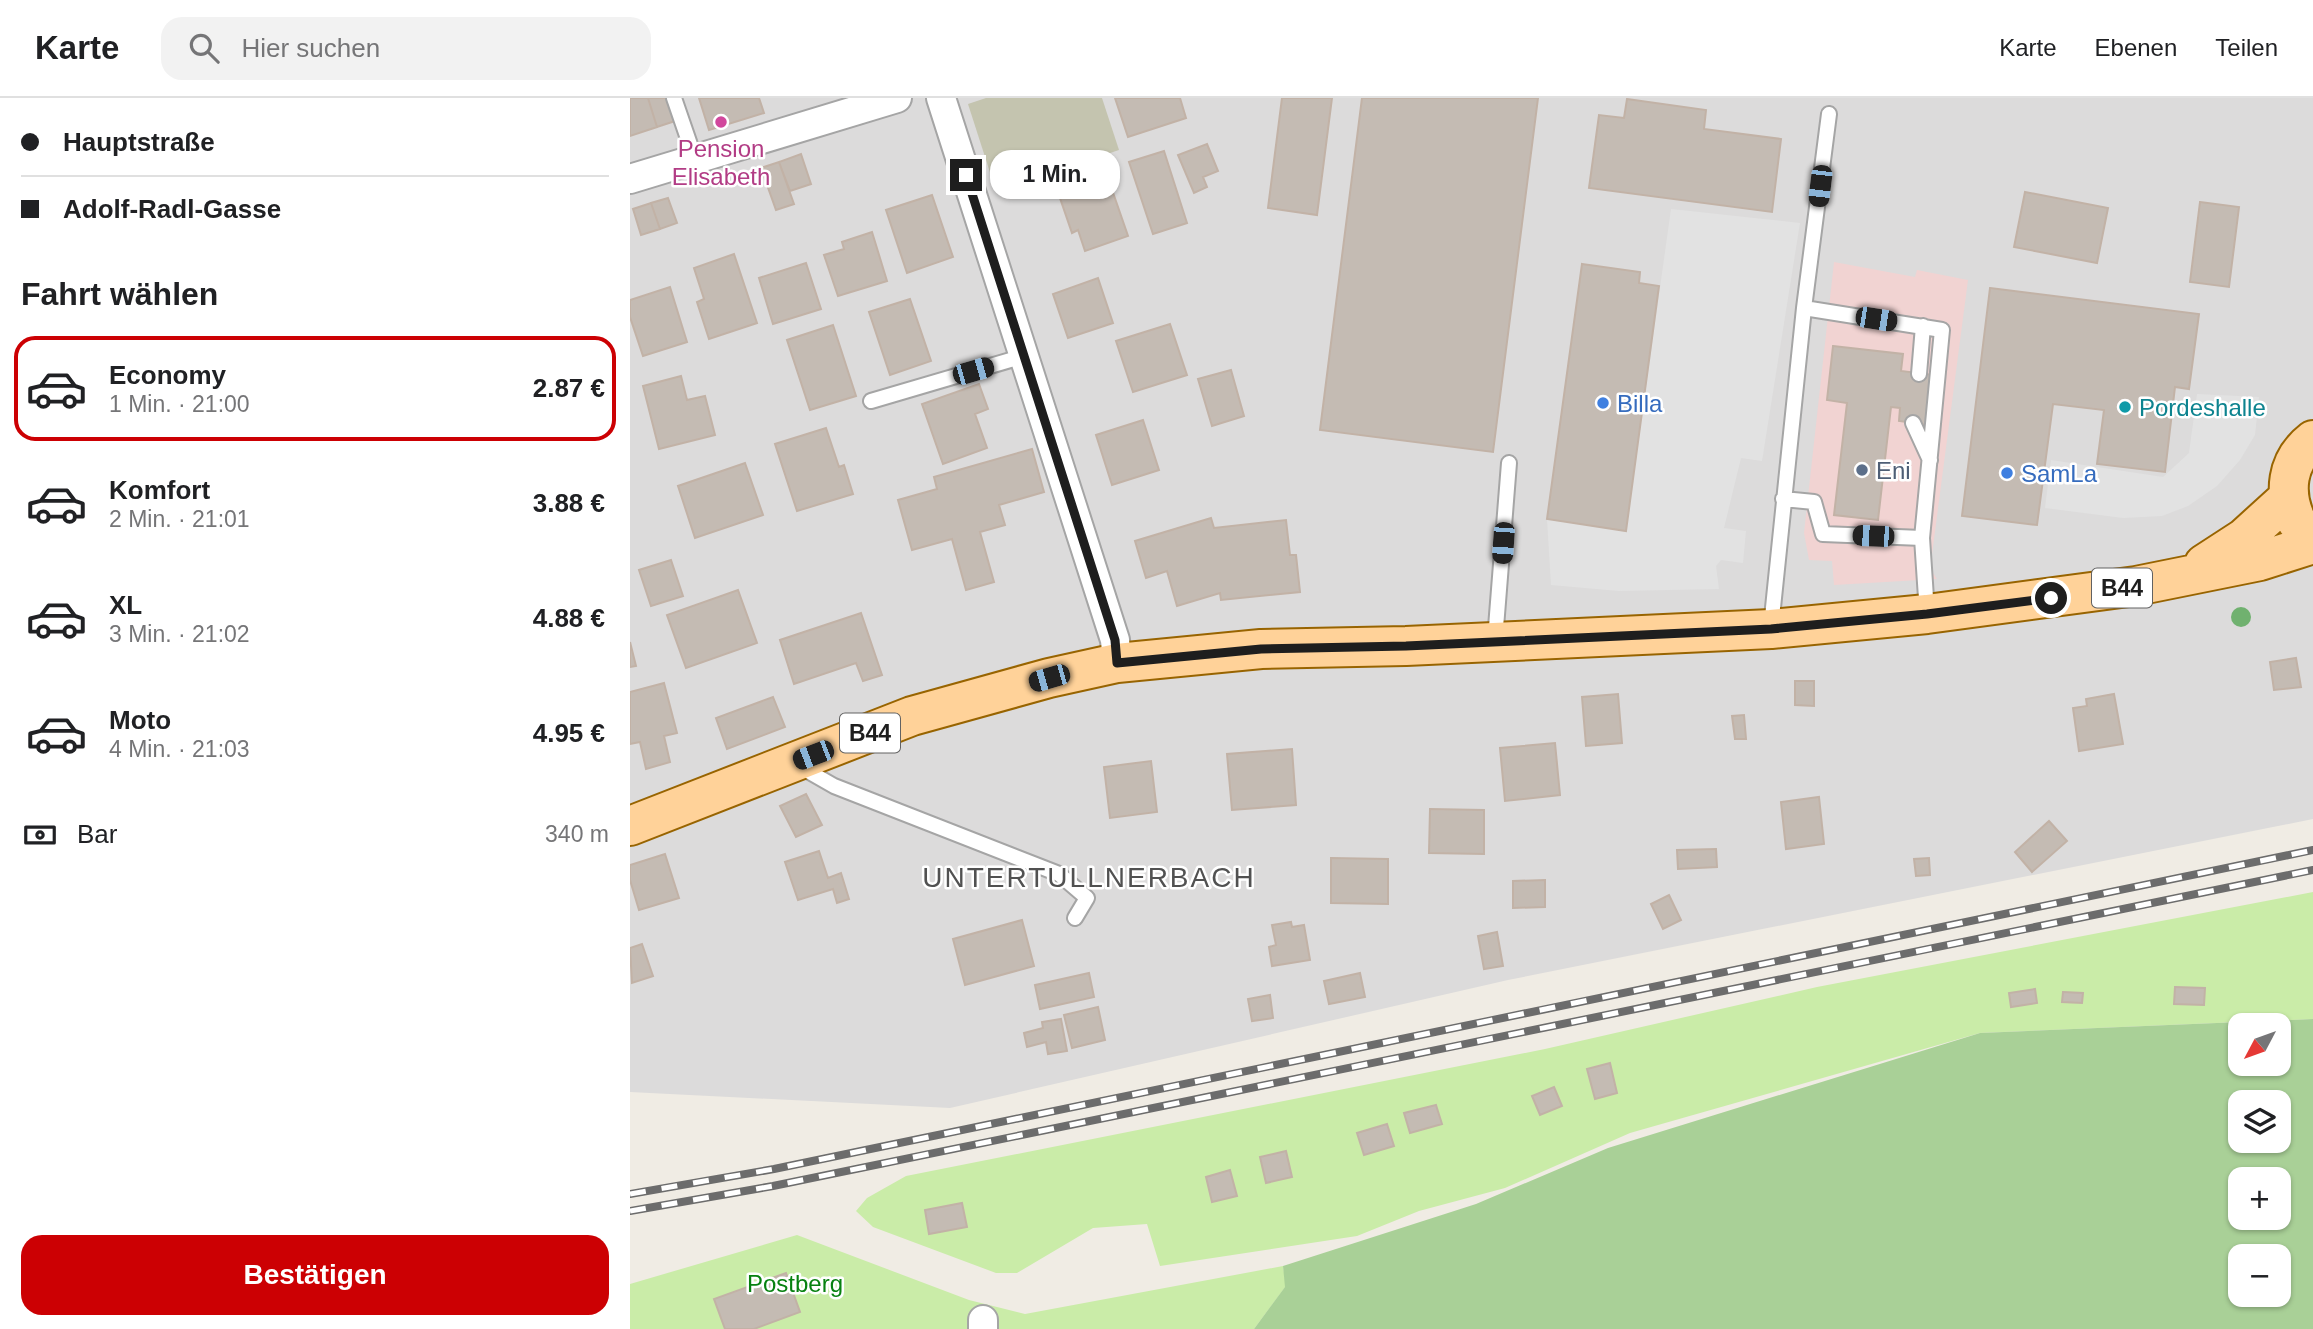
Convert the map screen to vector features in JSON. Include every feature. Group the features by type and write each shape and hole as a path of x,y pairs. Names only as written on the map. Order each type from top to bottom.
{"main road":[{"path":"2288,498 2292,467 2303,449 2313,440"},
{"name":"B44","path":"630,826 912,716 1049,678 1117,663 1261,649 1495,642 1771,629 1927,614 2136,586 2260,561 2313,542 2298,524 2288,498 2244,538 2191,573"}],"street":[{"path":"630,179 897,98"},
{"path":"941,98 1115,640 1117,663"}],"lane":[{"path":"674,98 695,159"},
{"path":"1771,629 1804,308 1829,114"},
{"path":"1804,308 1942,330 1922,538 1927,614"},
{"path":"1919,374 1923,326"},
{"path":"871,401 1024,356"},
{"path":"1913,423 1930,461"},
{"path":"1495,642 1509,463"},
{"path":"1783,499 1814,502 1823,534 1922,538"},
{"path":"793,763 834,786 1059,874 1087,898 1075,918"}],"shaded area":[{"path":"630,98 2313,98 2313,819 1508,980 950,1108 630,1092"},
{"path":"986,98 1102,98 1119,150 996,191 968,104"},
{"path":"1671,209 1800,223 1762,461 1741,458 1724,528 1746,531 1743,563 1721,560 1716,566 1719,589 1619,591 1551,585 1547,519 1626,530"},
{"path":"1834,262 1915,277 1917,270 1968,280 1931,562 1937,579 1834,585 1832,561 1809,560 1804,533"},
{"path":"2197,394 2259,397 2255,435 2240,460 2217,486 2188,506 2162,516 2123,518 2045,508 2051,460 2163,477 2189,453"}],"green space":[{"path":"2313,892 2313,1019 2291,1020 2291,1013 2228,1013 2228,1023 1980,1033 1630,1133 1505,1188 1419,1211 1357,1236 1160,1266 1147,1224 1093,1228 1017,1273 996,1273 873,1227 856,1211 867,1198 906,1176 1545,1049 1817,987"},
{"path":"2313,1019 2313,1329 1254,1329 1285,1287 1283,1266 1476,1204 1608,1148 1980,1033 2228,1023 2228,1076 2291,1076 2291,1020"},
{"name":"Postberg","path":"797,1235 969,1300 1025,1314 1283,1266 1286,1286 1254,1329 630,1329 630,1284"}],"building":[{"path":"630,98 648,98 657,127 630,136"},
{"path":"648,98 667,98 675,121 657,127"},
{"name":"Pension Elisabeth","path":"699,98 759,98 764,113 709,130"},
{"path":"1115,98 1180,98 1186,118 1128,137"},
{"path":"1282,98 1332,98 1317,215 1268,208"},
{"path":"1362,98 1538,98 1493,452 1320,430"},
{"path":"1627,99 1706,110 1704,129 1781,139 1772,212 1589,188 1599,115 1624,118"},
{"path":"1207,144 1218,171 1203,177 1207,187 1194,193 1178,155"},
{"path":"1164,151 1187,223 1153,234 1129,162"},
{"path":"801,154 811,184 790,191 779,162"},
{"path":"779,162 794,204 776,210 761,168"},
{"path":"1109,181 1128,236 1085,251 1078,230 1072,233 1060,198"},
{"path":"2025,192 2108,208 2097,263 2014,247"},
{"path":"932,195 953,257 907,273 886,210"},
{"path":"668,198 677,223 660,229 651,203"},
{"path":"2200,202 2239,207 2229,287 2190,282"},
{"path":"651,203 660,229 641,235 633,209"},
{"path":"872,232 887,281 838,296 824,255 844,249 842,242"},
{"path":"734,254 757,323 709,339 697,302 704,299 694,268"},
{"path":"806,263 821,309 773,324 759,278"},
{"name":"Billa","path":"1582,264 1640,272 1639,283 1659,286 1626,531 1547,519"},
{"path":"1098,278 1113,323 1068,338 1053,294"},
{"path":"670,287 687,342 643,356 630,317 630,300"},
{"name":"Pordeshalle","path":"1990,288 2199,314 2189,389 2175,387 2165,472 2097,464 2104,410 2053,404 2037,525 1962,516"},
{"path":"910,299 931,361 890,375 869,312"},
{"path":"1170,324 1187,375 1133,392 1116,341"},
{"path":"833,325 856,396 810,410 787,340"},
{"name":"Eni","path":"1833,346 1903,354 1901,371 1934,375 1928,425 1899,421 1900,408 1891,407 1878,520 1834,515 1847,403 1827,400"},
{"path":"1231,370 1244,416 1212,426 1198,379"},
{"path":"681,376 687,400 705,396 715,435 659,449 643,386"},
{"path":"979,384 988,409 975,414 987,448 943,464 922,404"},
{"path":"1143,420 1159,470 1112,485 1096,435"},
{"path":"826,428 839,467 844,465 853,494 797,511 775,444"},
{"path":"1032,449 1044,492 999,505 1005,525 980,532 994,582 966,590 952,539 912,550 898,500 937,489 934,477"},
{"path":"745,463 763,515 695,538 678,486"},
{"path":"1211,518 1214,528 1286,520 1290,555 1296,555 1300,592 1221,600 1220,593 1177,606 1167,571 1146,578 1135,541"},
{"path":"671,560 683,596 651,606 639,570"},
{"path":"738,590 757,643 686,668 667,615"},
{"path":"861,613 882,675 863,681 856,663 794,684 780,640"},
{"path":"630,642 636,666 630,667"},
{"path":"2296,658 2301,687 2274,690 2270,662"},
{"path":"1795,681 1814,681 1814,706 1795,705"},
{"path":"664,683 677,733 664,736 670,762 646,769 640,742 630,744 630,692"},
{"path":"1618,694 1622,743 1586,746 1582,697"},
{"path":"2114,694 2123,744 2079,751 2073,708 2087,706 2086,699"},
{"path":"773,697 785,727 727,749 716,718"},
{"path":"1744,715 1746,739 1735,739 1732,716"},
{"path":"1555,743 1560,795 1505,801 1500,748"},
{"path":"1292,749 1296,805 1232,810 1227,754"},
{"path":"1151,761 1157,812 1110,818 1104,767"},
{"path":"806,794 822,825 796,837 780,806"},
{"path":"1819,797 1824,844 1786,849 1781,802"},
{"path":"1430,809 1484,810 1484,854 1429,853"},
{"path":"2049,821 2067,841 2032,872 2015,852"},
{"path":"1716,849 1717,867 1678,869 1677,850"},
{"path":"819,851 828,878 841,873 849,899 837,903 833,889 798,900 785,862"},
{"path":"665,854 679,898 639,910 630,880 630,865"},
{"path":"1331,858 1388,859 1388,904 1331,903"},
{"path":"1929,858 1930,875 1916,876 1914,859"},
{"path":"1545,880 1545,907 1513,908 1513,881"},
{"path":"1669,895 1681,920 1663,929 1651,904"},
{"path":"1022,920 1034,966 965,985 953,939"},
{"path":"1291,922 1292,927 1304,925 1310,960 1272,966 1269,947 1276,945 1272,925"},
{"path":"1497,932 1503,966 1484,969 1478,936"},
{"path":"642,944 653,976 632,983 630,948"},
{"path":"1089,973 1094,997 1040,1009 1035,985"},
{"path":"1360,973 1365,997 1329,1004 1324,981"},
{"path":"2175,987 2205,988 2204,1005 2174,1004"},
{"path":"2035,989 2037,1003 2011,1007 2009,993"},
{"path":"2063,992 2083,993 2082,1003 2062,1002"},
{"path":"1270,995 1273,1018 1252,1021 1248,999"},
{"path":"1098,1007 1105,1040 1072,1048 1064,1015"},
{"path":"1061,1019 1067,1051 1048,1054 1046,1042 1027,1047 1024,1033 1043,1028 1042,1022"},
{"path":"1610,1063 1617,1093 1595,1099 1587,1069"},
{"path":"1554,1087 1562,1106 1540,1115 1532,1096"},
{"path":"1436,1105 1442,1124 1410,1133 1404,1113"},
{"path":"1387,1124 1394,1146 1364,1155 1357,1133"},
{"path":"1286,1151 1292,1177 1266,1183 1260,1157"},
{"path":"1230,1170 1237,1196 1212,1202 1206,1177"},
{"path":"962,1203 967,1227 929,1234 925,1210"},
{"path":"786,1273 800,1312 754,1329 725,1329 714,1299"}],"railway":[{"path":"630,1194 774,1169 2313,850"},
{"path":"630,1211 773,1186 2313,870"}],"place":[{"name":"Pension Elisabeth","path":"721,122"},
{"name":"Billa","path":"1603,403"},
{"name":"Pordeshalle","path":"2125,407"},
{"name":"Eni","path":"1862,470"},
{"name":"SamLa","path":"2007,473"}],"district":[{"name":"UNTERTULLNERBACH","path":"1089,877"}],"route":[{"path":"966,175 1115,640 1117,663 1261,649 1406,646 1771,629 1927,614 2051,598"}]}
